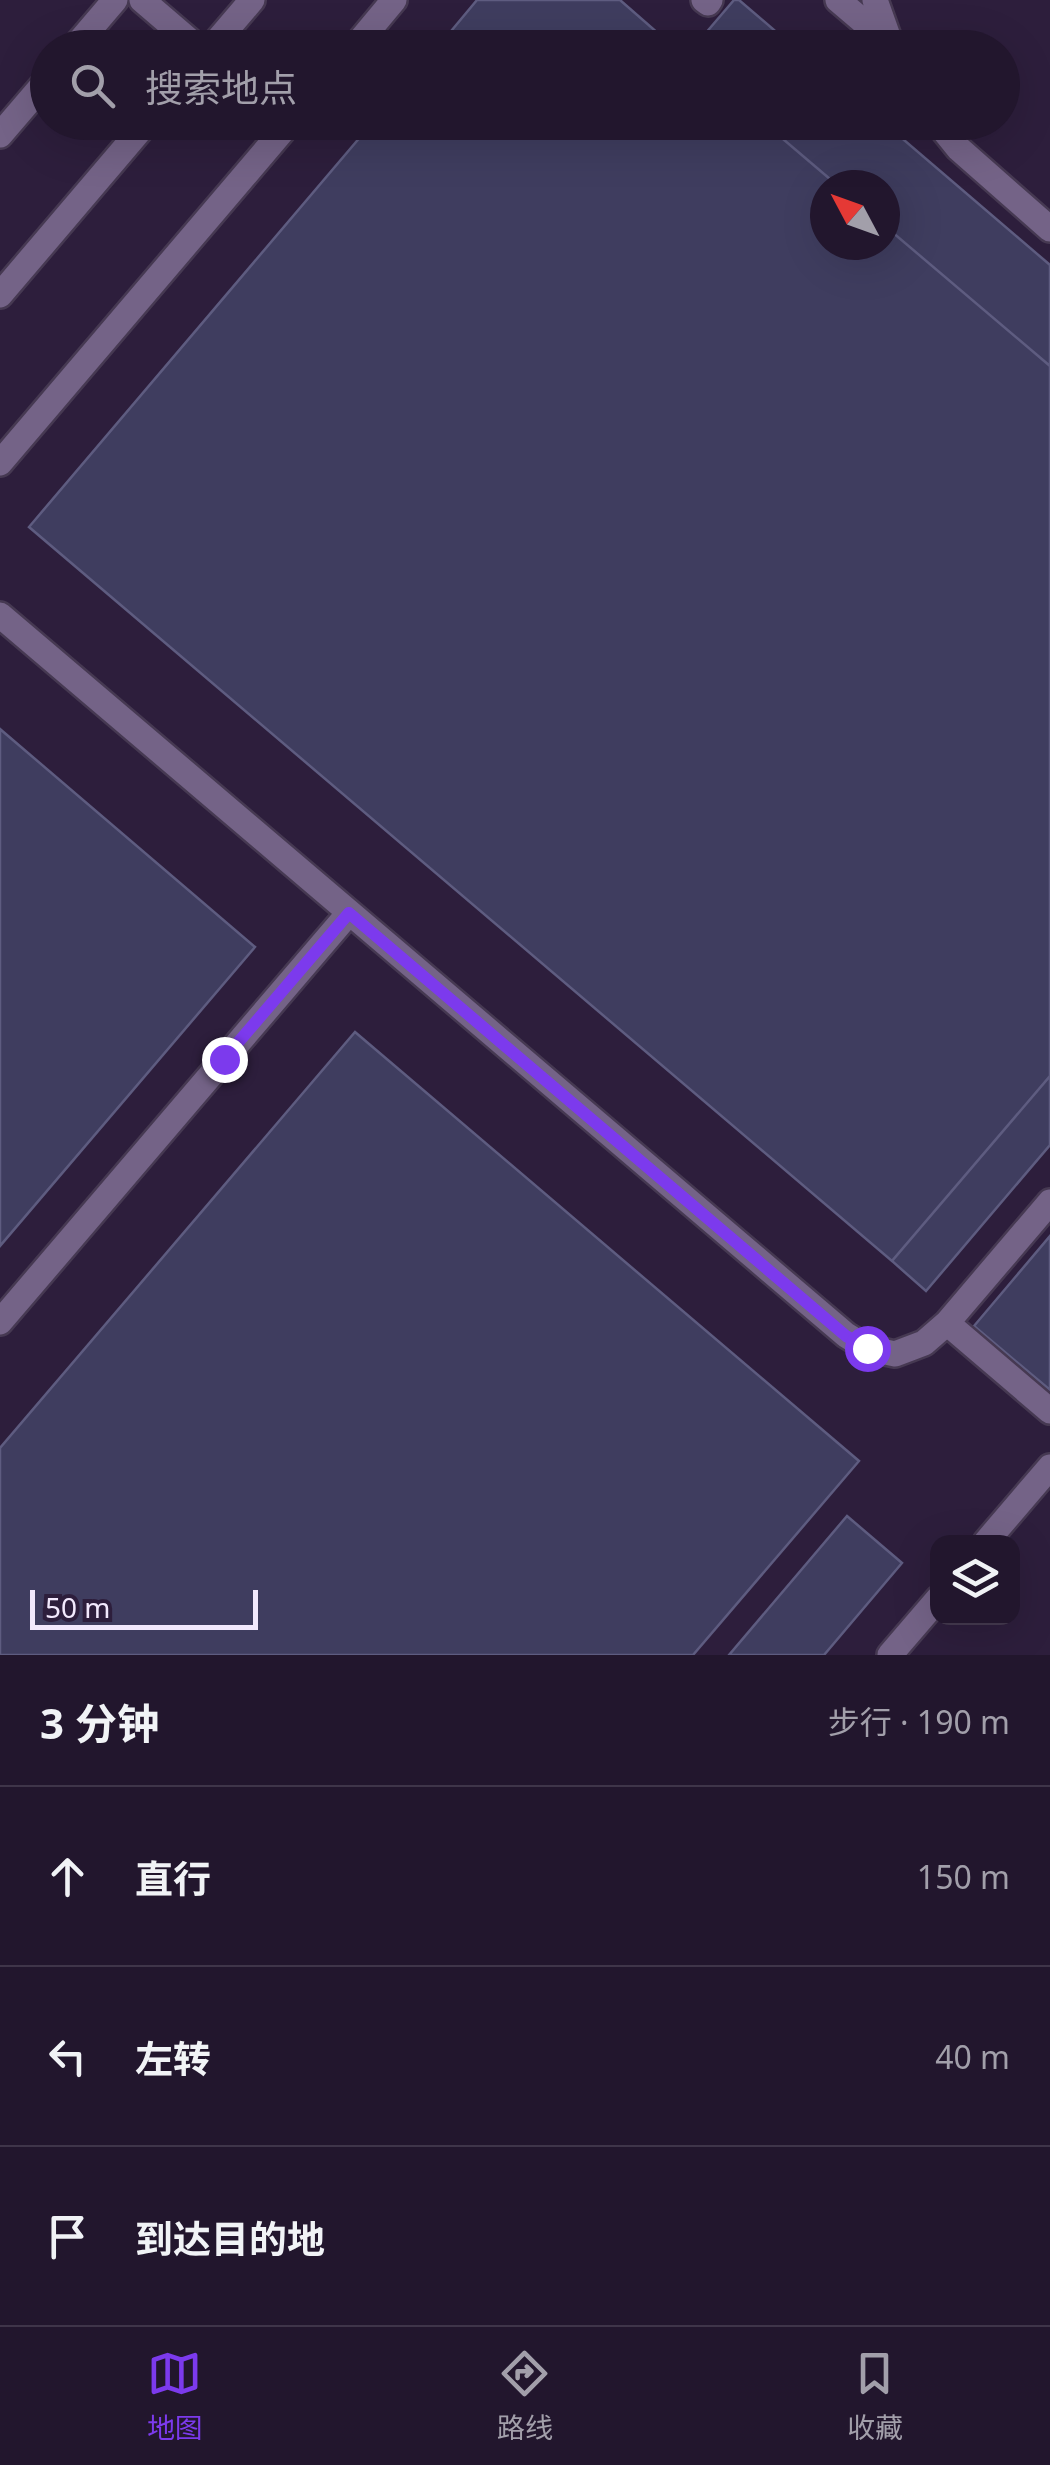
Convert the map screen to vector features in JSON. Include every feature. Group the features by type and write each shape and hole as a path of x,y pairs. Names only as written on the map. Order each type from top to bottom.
{"street":[{"path":"89,30 115,0"},
{"path":"142,0 177,30"},
{"path":"226,30 252,0"},
{"path":"369,30 394,0"},
{"path":"838,0 872,30"},
{"path":"875,0 886,30"},
{"path":"0,135 30,100"},
{"path":"0,295 132,140"},
{"path":"0,463 275,140"},
{"path":"952,140 1050,229"},
{"path":"0,616 846,1336 867,1348 896,1354 924,1342 947,1323 1050,1202"},
{"path":"0,1322 349,913"},
{"path":"947,1323 1050,1411"},
{"path":"992,1535 1050,1467"},
{"path":"890,1655 930,1608"}],"building":[{"path":"477,0 620,0 654,30 452,30"},
{"path":"734,0 739,0 774,30 708,30"},
{"path":"358,140 784,140 819,170 810,170 810,260 900,260 900,239 1050,366 1050,1076 892,1261 29,527"},
{"path":"784,140 904,140 1050,265 1050,366 900,239 900,170 819,170"},
{"path":"0,729 255,947 0,1246"},
{"path":"355,1032 859,1461 693,1655 0,1655 0,1448"},
{"path":"1050,1076 1050,1145 926,1291 892,1261"},
{"path":"1050,1236 1050,1390 974,1326"},
{"path":"847,1516 902,1563 824,1655 729,1655"}],"route":[{"path":"224,1059 349,913 846,1336 867,1348"}]}
